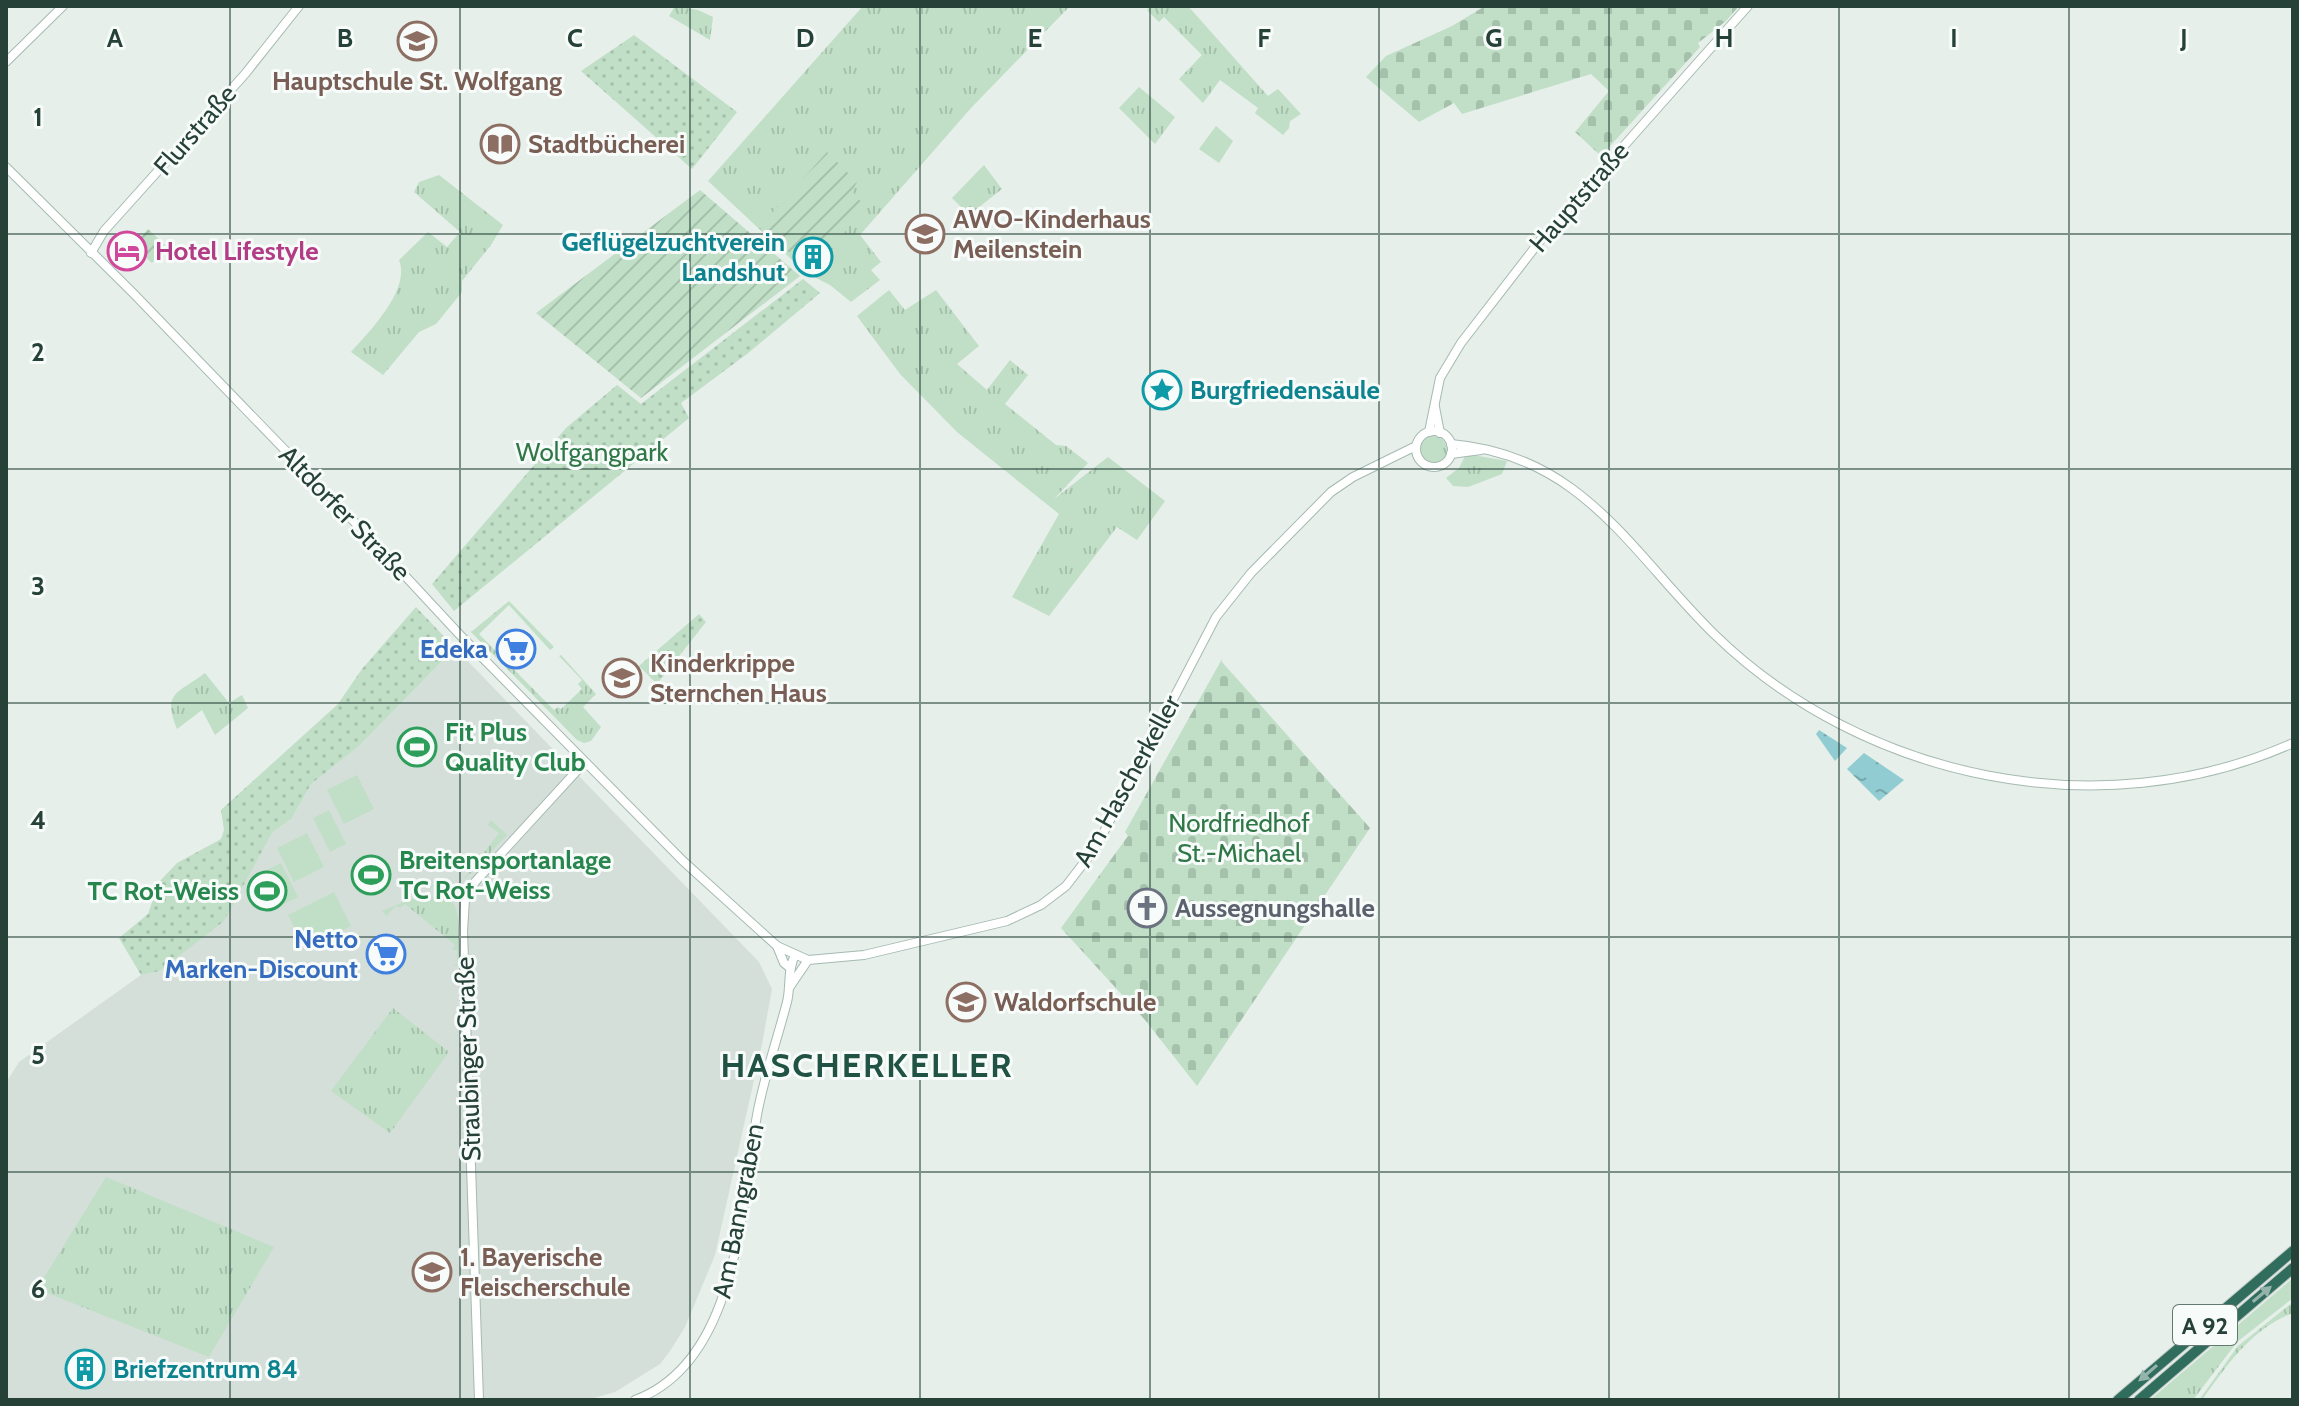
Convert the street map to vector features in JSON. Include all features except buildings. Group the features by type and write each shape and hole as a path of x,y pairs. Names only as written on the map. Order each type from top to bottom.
{"highway":[{"name":"A 92","path":"2118,1400 2293,1251"},
{"name":"A 92","path":"2139,1400 2293,1268"}],"main road":[{"path":"6,62 63,6"},
{"name":"Flurstraße","path":"91,253 104,231 245,74 299,6"},
{"name":"Hauptstraße","path":"1429,432 1440,378 1451,357 1543,237 1748,6"},
{"name":"Altdorfer Straße","path":"6,167 240,403 584,763 683,861"},
{"name":"Hauptstraße","path":"1434,403 1440,433"},
{"path":"1451,444 1451,454 1446,463 1436,467 1426,466 1418,457 1416,446 1421,437 1429,432 1440,433 1451,444 1473,446 1542,468 1558,477 1613,523 1708,628 1768,679 1835,722 1920,758 2021,782 2087,787 2204,772 2293,743"},
{"name":"Am Hascherkeller","path":"683,861 777,946 808,960 864,955 1007,921 1041,905 1066,886 1096,847 1216,617 1251,573 1301,520 1341,485 1416,446"},
{"path":"1451,454 1482,450"},
{"path":"1392,459 1418,457"},
{"name":"Straubinger Straße","path":"479,1400 464,972 465,899 475,882 584,763"},
{"path":"777,946 789,967"},
{"name":"Am Banngraben","path":"635,1400 669,1382 681,1371 693,1357 714,1320 728,1280 758,1112 788,989 789,967 795,955"},
{"name":"Am Banngraben","path":"788,989 808,960"}],"shaded area":[{"path":"455,648 759,962 772,989 715,1255 685,1327 660,1364 615,1392 587,1400 6,1400 6,1083 19,1062 141,975 160,971 223,921 272,833 292,818 311,784 358,747"},
{"name":"Kinderkrippe Sternchen Haus","path":"625,660 640,675 620,695 605,680"}],"green space":[{"path":"675,6 698,10 713,17 710,40 669,16"},
{"path":"863,6 1070,6 971,108 860,235 881,262 871,270 880,280 851,302 830,285 806,273 708,181"},
{"path":"1151,6 1188,6 1268,96 1278,89 1301,114 1290,121 1283,135 1255,113 1258,108 1220,80 1203,103 1179,79 1202,55 1164,17 1159,22 1147,10"},
{"path":"1485,6 1739,6 1726,21 1698,43 1700,47 1601,156 1575,132 1609,91 1591,74 1462,114 1454,103 1419,122 1366,77 1386,56 1452,26"},
{"path":"634,35 737,112 692,169 581,71"},
{"path":"1139,87 1175,117 1155,144 1119,108"},
{"path":"1216,126 1233,141 1219,163 1199,149"},
{"path":"827,152 857,182 852,191 866,208 809,272 761,225"},
{"path":"984,165 1002,189 969,215 952,198"},
{"path":"439,175 503,225 462,281 462,292 436,324 419,332 383,375 351,352 378,321 394,296 401,271 399,260 428,232 447,247 460,232 414,192 419,182"},
{"path":"700,190 800,276 641,398 536,313"},
{"path":"148,229 167,247 152,263 133,245"},
{"name":"Wolfgangpark","path":"803,279 820,293 747,354 681,403 689,418 454,611 432,584 566,428 617,385 641,404"},
{"path":"889,290 905,310 936,290 979,346 957,364 987,390 1010,360 1028,375 1005,404 1056,445 1066,446 1088,463 1054,499 1108,457 1165,501 1137,540 1117,527 1049,616 1012,597 1059,514 957,432 900,374 857,316"},
{"path":"1433,436 1443,440 1447,450 1443,460 1433,464 1423,460 1419,450 1423,440"},
{"path":"1465,456 1507,461 1502,474 1468,487 1453,486 1446,478 1459,468"},
{"path":"509,601 554,647 550,650 509,605 479,634 554,710 558,707 561,709 582,689 578,684 582,680 561,655 596,694 583,707 601,727 591,741 584,743 577,740 471,632"},
{"path":"416,607 455,648 358,747 311,784 292,818 272,833 224,921 160,971 141,975 119,938 148,914 159,882 177,863 221,839 224,830 221,810 338,704 362,669"},
{"path":"699,614 706,622 657,684 639,666"},
{"name":"Nordfriedhof St.-Michael","path":"1222,659 1370,828 1197,1086 1145,1020 1061,928 1128,836 1125,832"},
{"path":"205,673 229,703 242,695 248,708 215,735 202,710 177,729 171,708 175,695"},
{"path":"357,775 374,809 344,824 327,790"},
{"path":"329,810 346,844 330,852 313,818"},
{"path":"491,820 507,835 463,880 499,833 488,825"},
{"path":"307,833 324,867 294,882 277,848"},
{"path":"281,863 298,897 267,912 250,878"},
{"path":"424,878 423,884 433,886 435,881 448,885 457,883 444,887 432,887 419,885 418,879"},
{"path":"334,892 351,926 305,949 288,915"},
{"path":"441,898 454,904 459,929 457,966 453,965 457,964 457,950 452,950 455,945 405,904 400,908 396,906 387,915 388,918 382,911 411,899"},
{"path":"393,1008 449,1052 390,1133 331,1091"},
{"path":"106,1177 274,1247 209,1357 37,1289"},
{"path":"2293,1278 2293,1298 2237,1342 2193,1400 2150,1400"},
{"path":"2293,1302 2293,1313 2253,1338 2199,1400 2238,1346"}],"water":[{"path":"1819,730 1847,748 1835,761 1816,734"},
{"path":"1864,753 1904,780 1879,801 1847,769"}],"place":[{"name":"Hauptschule St. Wolfgang","path":"417,41"},
{"name":"Stadtbücherei","path":"500,144"},
{"name":"AWO-Kinderhaus Meilenstein","path":"925,234"},
{"name":"Hotel Lifestyle","path":"127,251"},
{"name":"Geflügelzuchtverein Landshut","path":"813,257"},
{"name":"Burgfriedensäule","path":"1162,390"},
{"name":"Edeka","path":"516,649"},
{"name":"Kinderkrippe Sternchen Haus","path":"622,678"},
{"name":"Fit Plus Quality Club","path":"417,747"},
{"name":"Breitensportanlage TC Rot-Weiss","path":"371,875"},
{"name":"TC Rot-Weiss","path":"267,891"},
{"name":"Aussegnungshalle","path":"1147,908"},
{"name":"Netto Marken-Discount","path":"386,954"},
{"name":"Waldorfschule","path":"966,1002"},
{"name":"1. Bayerische Fleischerschule","path":"432,1272"},
{"name":"Briefzentrum 84","path":"85,1369"}],"district":[{"name":"HASCHERKELLER","path":"867,1065"}]}
